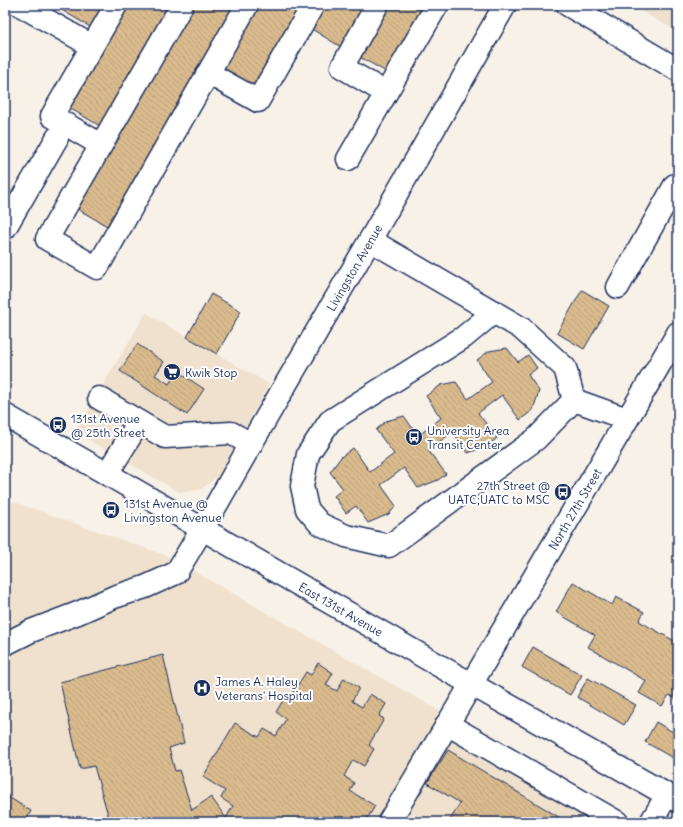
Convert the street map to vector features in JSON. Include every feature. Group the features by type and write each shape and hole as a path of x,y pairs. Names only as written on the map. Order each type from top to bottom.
{"street":[{"path":"20,5 48,12 92,46"},
{"path":"101,145 52,116 116,5"},
{"path":"182,5 47,239 97,268 247,5"},
{"path":"208,73 258,101 313,5"},
{"path":"377,5 342,67 386,93"},
{"path":"348,159 437,5"},
{"name":"Livingston Avenue","path":"5,644 31,631 114,597 145,587 176,573 505,5"},
{"path":"568,5 678,70"},
{"path":"5,228 57,138"},
{"path":"618,288 675,185 678,187"},
{"path":"370,240 521,328 565,368 574,400"},
{"path":"494,312 464,337 330,421 308,454 302,486 307,509 320,524 346,536 389,546 536,439 574,400"},
{"name":"North 27th Street","path":"389,822 678,332"},
{"path":"99,398 164,437 231,433 250,444"},
{"path":"574,400 627,419"},
{"name":"East 131st Avenue","path":"5,415 471,684 673,798"},
{"path":"108,474 139,422"},
{"path":"447,724 617,822"},
{"path":"651,822 673,798"}],"shaded area":[{"path":"630,5 678,5 678,32"},
{"path":"146,313 269,384 219,475 200,490 179,492 75,432"},
{"name":"James A. Haley Veterans' Hospital","path":"5,499 165,555 635,822 5,822"}],"building":[{"path":"62,5 105,5 92,28 60,9"},
{"path":"127,5 171,5 100,126 68,107"},
{"path":"192,5 236,5 107,226 74,207"},
{"path":"258,5 300,5 251,89 220,71"},
{"path":"323,5 365,5 341,47 310,28"},
{"path":"388,5 430,5 390,74 358,56"},
{"path":"582,290 609,306 584,349 557,333"},
{"path":"211,294 241,311 217,354 187,337"},
{"path":"137,344 164,362 155,375 169,384 177,371 204,389 187,415 120,371"},
{"name":"University Area Transit Center","path":"507,348 518,362 528,355 537,368 528,375 539,391 533,410 520,420 502,395 478,413 497,438 491,443 468,453 453,432 428,450 446,474 438,480 418,488 404,468 381,485 396,506 389,514 368,523 356,506 346,513 334,496 343,489 330,472 341,457 353,448 370,472 394,454 376,430 386,421 404,416 418,436 441,418 426,396 441,385 456,382 468,399 492,382 477,360 489,351"},
{"path":"573,582 612,605 616,597 644,612 639,621 678,643 678,700 669,695 662,706 639,693 646,681 588,647 595,635 556,612"},
{"path":"533,647 582,675 570,695 522,667"},
{"path":"163,655 184,743 169,748 175,771 179,770 192,810 211,797 226,818 233,806 221,798 225,791 203,777 235,723 259,737 264,729 276,736 286,719 276,712 285,697 289,699 306,672 311,675 318,663 333,673 326,685 337,691 344,678 359,688 352,701 362,707 370,694 386,704 379,716 384,719 369,745 374,749 364,766 353,760 344,776 354,783 350,791 375,806 365,822 110,822 94,766 80,769 60,682"},
{"path":"588,678 636,705 624,725 577,697"},
{"path":"656,722 678,735 678,761 645,742"},
{"path":"448,750 567,822 449,822 460,803 427,783"},
{"path":"5,795 31,811 25,822 5,822"}],"place":[{"name":"Kwik Stop","path":"172,372"},
{"name":"131st Avenue @ 25th Street","path":"58,425"},
{"name":"University Area Transit Center","path":"414,437"},
{"name":"27th Street @ UATC;UATC to MSC","path":"563,492"},
{"name":"131st Avenue @ Livingston Avenue","path":"111,510"},
{"name":"James A. Haley Veterans' Hospital","path":"202,688"}]}
